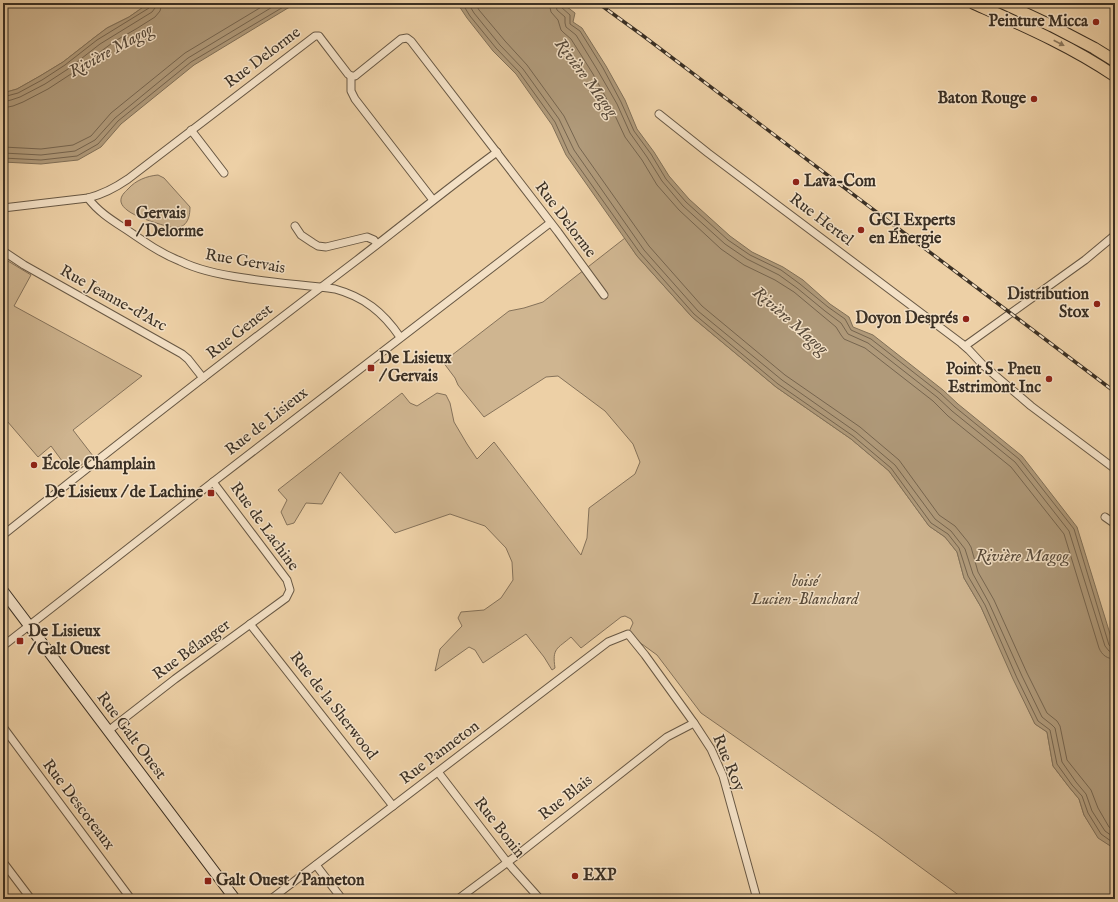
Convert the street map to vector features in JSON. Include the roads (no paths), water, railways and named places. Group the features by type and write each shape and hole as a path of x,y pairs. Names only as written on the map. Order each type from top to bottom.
{"main road":[{"path":"1004,3 1114,58"},
{"path":"981,5 1053,40 1115,76"}],"street":[{"name":"Rue Delorme","path":"3,208 88,198 101,195 118,186 315,36 318,36 322,40 344,70 351,76 359,74 401,39 408,38 497,152 604,295"},
{"path":"1105,69 1114,58"},
{"path":"351,76 351,91 355,100 432,200"},
{"name":"Rue Hertel","path":"659,114 965,346 982,365 1031,406 1115,469"},
{"path":"191,130 224,173"},
{"name":"Rue Genest","path":"3,536 203,378 432,200 497,152"},
{"name":"Rue Gervais","path":"88,198 101,213 155,248 180,261 202,270 232,276 321,287 346,292 367,303 378,311 400,337"},
{"name":"Rue de Lisieux","path":"3,646 400,337 550,223"},
{"path":"294,226 302,235 318,246 326,247 367,237 374,240 377,244"},
{"path":"965,346 1085,260 1115,235"},
{"name":"Rue Jeanne-d'Arc","path":"3,251 24,265 182,354 188,359 203,378"},
{"name":"Rue de Lachine","path":"213,482 287,580 290,590"},
{"path":"1105,517 1115,524"},
{"name":"Rue Bélanger","path":"108,731 175,679 286,598 290,590"},
{"name":"Rue Galt Ouest","path":"3,591 235,899"},
{"name":"Rue de la Sherwood","path":"250,624 393,806"},
{"name":"Rue Panneton","path":"271,899 608,642 628,634"},
{"name":"Rue Roy","path":"628,634 645,655 711,749 722,776 757,899"},
{"name":"Rue Blais","path":"458,899 667,737 694,723"},
{"name":"Rue Descoteaux","path":"3,726 131,899"},
{"name":"Rue Bonin","path":"438,772 507,862 540,899"},
{"path":"3,862 31,899"},
{"path":"316,865 342,899"}],"water":[{"name":"Rivière Magog","path":"149,3 300,3 288,8 194,65 121,124 101,147 78,160 41,164 3,162 3,93 17,89 63,62 107,28 129,17"},
{"name":"Rivière Magog","path":"454,3 562,3 575,13 573,22 582,28 606,66 625,100 637,129 669,176 689,199 730,236 752,252 783,267 803,280 830,304 849,317 853,327 873,335 943,390 1022,456 1077,527 1115,650 1115,849 1098,838 1084,815 1079,799 1053,766 1047,732 1035,724 981,607 964,578 957,552 945,537 929,526 889,471 851,439 776,387 692,317 637,256 566,155 552,125 516,74 493,51 459,6"}],"railway":[{"path":"598,3 1115,392"}],"place":[{"name":"Peinture Micca","path":"1096,22"},
{"name":"Baton Rouge","path":"1034,99"},
{"name":"Lava-Com","path":"796,182"},
{"name":"Gervais / Delorme","path":"128,223"},
{"name":"GCI Experts en Énergie","path":"861,230"},
{"name":"Distribution Stox","path":"1097,304"},
{"name":"Doyon Després","path":"966,319"},
{"name":"De Lisieux / Gervais","path":"371,368"},
{"name":"Point S - Pneu Estrimont Inc","path":"1049,379"},
{"name":"École Champlain","path":"34,465"},
{"name":"De Lisieux / de Lachine","path":"211,493"},
{"name":"De Lisieux / Galt Ouest","path":"20,641"},
{"name":"EXP","path":"575,876"},
{"name":"Galt Ouest / Panneton","path":"208,881"}],"park label":[{"name":"boisé Lucien-Blanchard","path":"805,591"}]}
